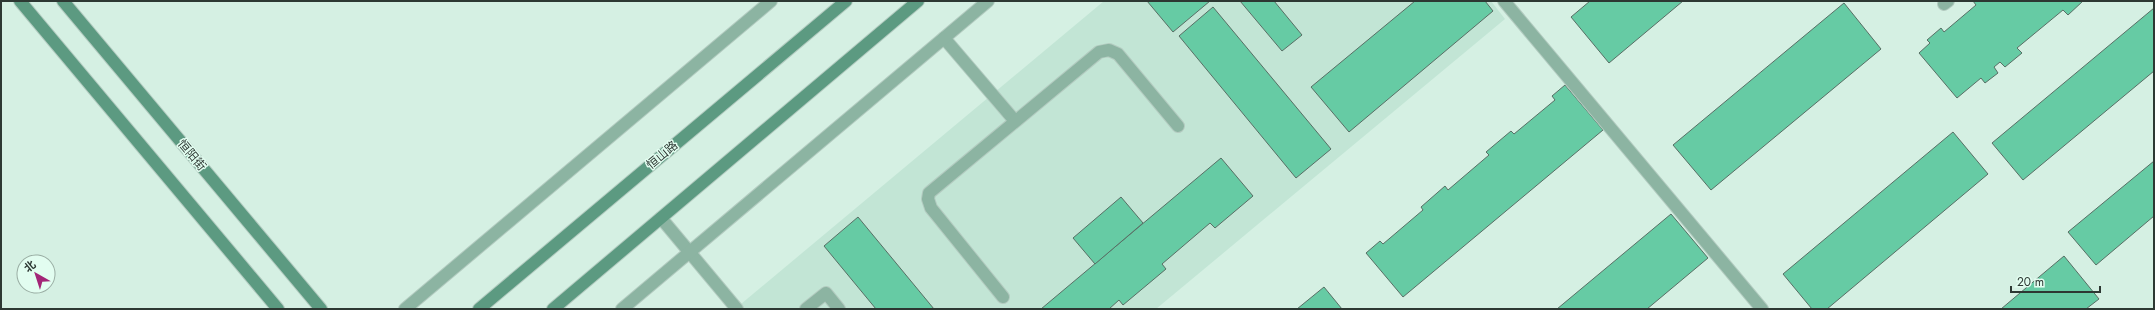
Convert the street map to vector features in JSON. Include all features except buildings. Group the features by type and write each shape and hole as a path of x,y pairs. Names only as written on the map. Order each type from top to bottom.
{"main road":[{"path":"20,1 278,309"},
{"name":"恒阳街","path":"62,1 321,309"},
{"name":"恒山路","path":"479,309 846,1"},
{"path":"553,309 918,1"}],"street":[{"path":"405,309 771,1"},
{"path":"622,309 988,1"},
{"path":"1504,1 1762,309"},
{"path":"944,38 1015,121"},
{"path":"1003,297 931,208 928,199 929,193 1099,52 1109,50 1118,54 1178,126"},
{"path":"661,218 737,309"},
{"path":"806,309 826,293 839,309"}],"shaded area":[{"path":"1104,1 1491,1 1505,19 1156,309 735,309"}]}
